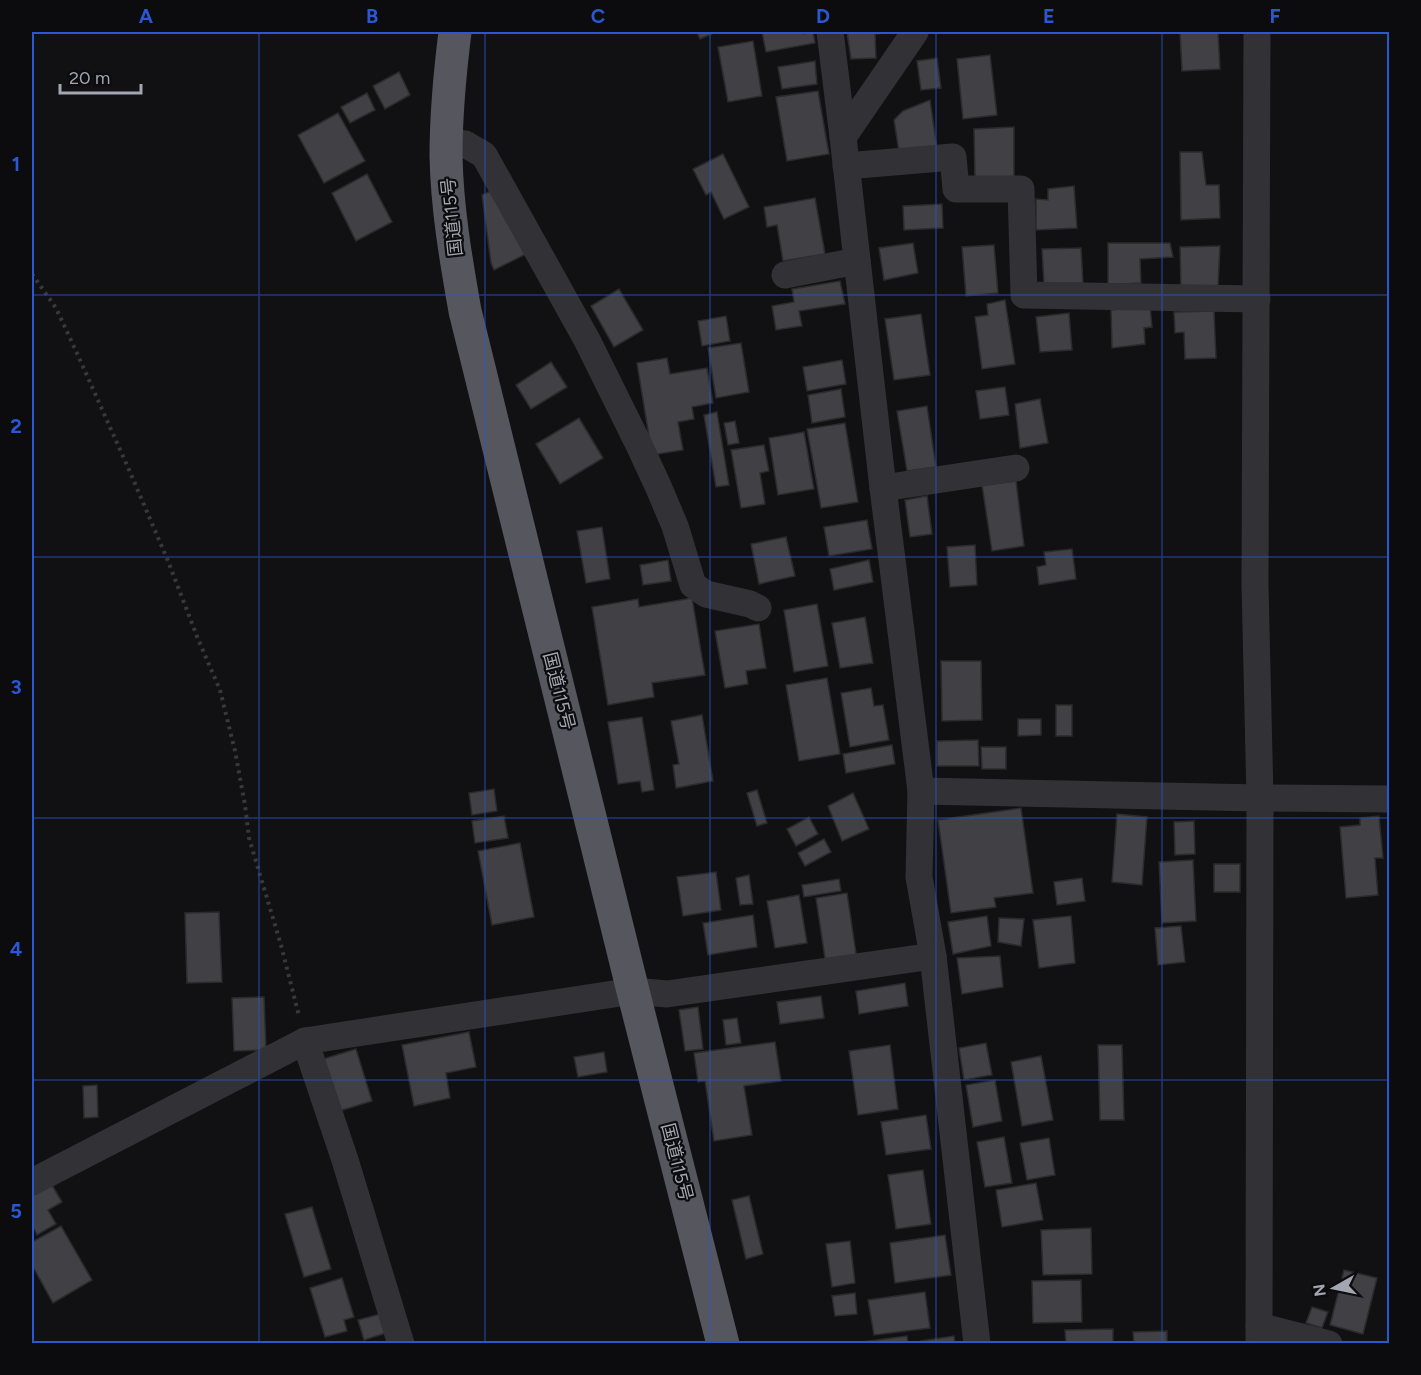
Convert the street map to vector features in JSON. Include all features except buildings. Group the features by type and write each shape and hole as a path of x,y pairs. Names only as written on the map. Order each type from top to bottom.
{"highway":[{"name":"国道115号","path":"456,32 451,63 446,157 452,231 465,311 723,1344"}],"street":[{"path":"830,32 921,791 919,877 933,956 977,1344"},
{"path":"843,137 915,32"},
{"path":"1257,32 1255,585 1260,798 1259,1335 1329,1344"},
{"path":"446,142 465,144 478,150 490,165 587,340 639,445 675,526 693,585 706,594 758,608"},
{"path":"846,166 953,157 956,189 1021,189 1024,295 1257,298"},
{"path":"785,275 857,261"},
{"path":"883,488 1016,468"},
{"path":"921,791 1389,799"},
{"path":"32,1182 305,1041 633,991 666,994 933,956"},
{"path":"305,1041 345,1160 401,1344"}],"path":[{"path":"32,274 56,308 103,411 135,482 220,690 235,750 249,838 305,1041"}]}
